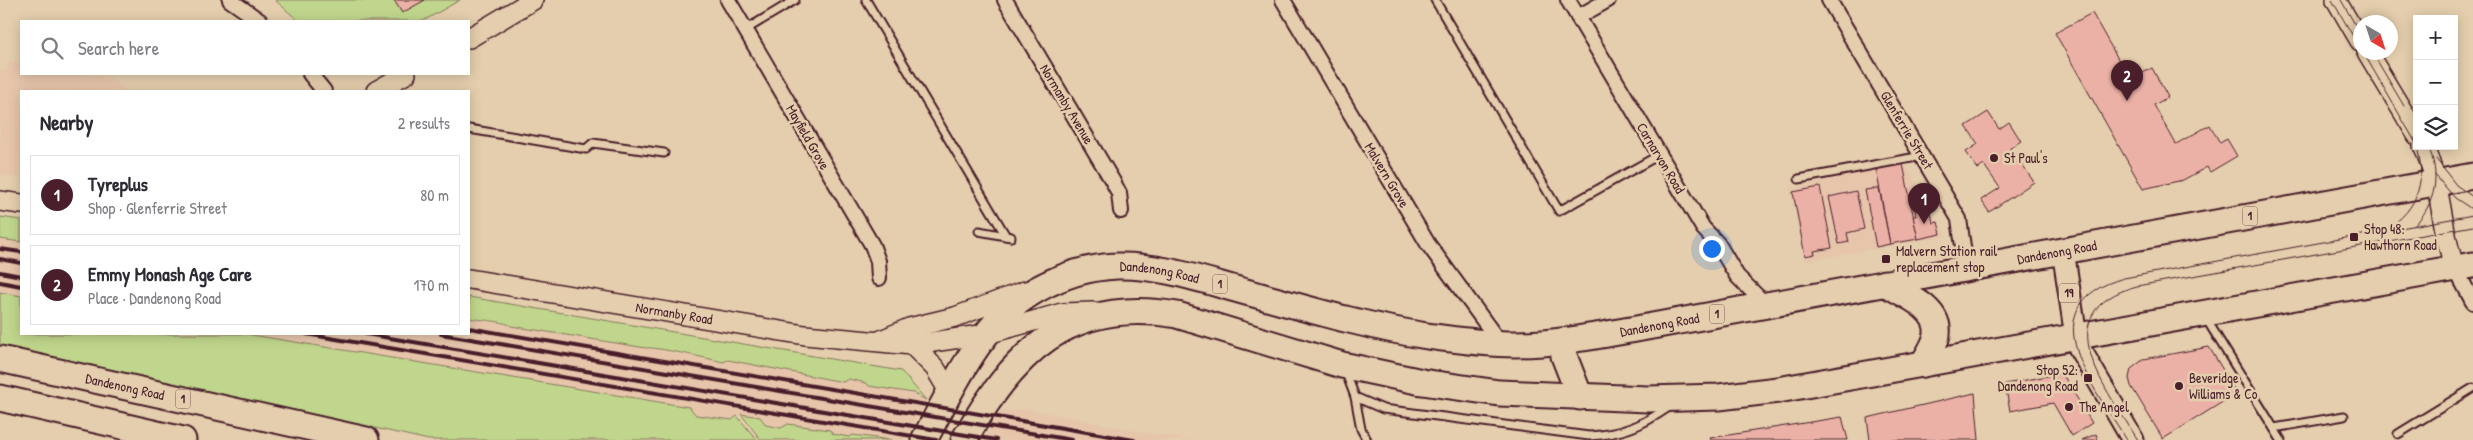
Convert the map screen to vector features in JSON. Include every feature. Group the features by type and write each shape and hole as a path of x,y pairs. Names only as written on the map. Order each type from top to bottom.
{"highway":[{"name":"Dandenong Road","path":"924,440 950,393 987,334 1014,305 1055,280 1098,267 1154,268 1383,328 1444,338 1500,344 1562,341 2473,176"},
{"path":"964,440 1000,381 1037,345 1056,332 1080,321 1124,312 1153,312 1188,318 1342,365 1454,387 1522,396 1682,398 1749,394 2464,267"},
{"path":"1884,283 1924,307 1936,321 1937,335 1923,364"},
{"path":"1562,341 1564,356 1580,397"},
{"name":"Dandenong Road","path":"0,359 366,440"},
{"path":"0,398 183,440"}],"main road":[{"name":"19","path":"2063,250 2076,336 2092,374 2133,440"}],"street":[{"path":"230,0 259,20"},
{"path":"470,37 533,0"},
{"name":"Mayfield Grove","path":"728,0 872,245 878,262 879,278"},
{"name":"Normanby Avenue","path":"1005,0 1116,186 1119,193 1121,211"},
{"name":"Malvern Grove","path":"1283,0 1428,244 1500,344"},
{"name":"Carnarvon Road","path":"1568,0 1703,228 1718,244 1737,276 1766,305"},
{"path":"1578,17 1608,0"},
{"name":"Glenferrie Street","path":"1828,0 1959,219 1966,267"},
{"path":"2336,0 2353,29"},
{"path":"2373,60 2413,128"},
{"path":"311,75 323,90"},
{"path":"378,90 404,75"},
{"path":"2425,150 2438,182 2449,248 2464,267 2473,302"},
{"path":"2438,182 2473,164"},
{"path":"0,201 20,204"},
{"name":"Normanby Road","path":"470,279 805,335 912,345 987,334 1062,313 1124,312"},
{"name":"Normanby Road","path":"879,341 909,328 971,311 1055,280"},
{"path":"912,345 935,368 950,393"}],"lane":[{"path":"745,30 795,0"},
{"path":"866,0 1008,236 979,231"},
{"path":"1435,0 1559,211 1659,155"},
{"path":"470,129 586,149 594,143 664,153"},
{"path":"1799,179 1922,156"},
{"path":"2203,314 2281,440"},
{"path":"1342,365 1355,397 1361,429 1367,440"},
{"path":"2398,434 2473,388"},
{"path":"1355,397 1383,409 1416,415 1588,436"},
{"path":"1569,440 1613,434 1641,426 1682,398"},
{"path":"2274,428 2344,416"}],"shaded area":[{"path":"9,61 20,63 20,75 94,75 111,78 127,90 20,90 20,178 0,175 0,70 7,71"},
{"path":"1904,163 1947,236 1805,261 1790,188"},
{"path":"0,239 20,242 20,296 0,292"},
{"path":"470,318 495,323 502,322 511,326 645,348 651,347 662,351 723,362 727,360 843,382 849,379 866,383 869,386 913,393 926,400 904,440 853,435 849,437 766,425 759,417 741,414 732,420 696,415 689,407 252,335 470,335"},
{"path":"1027,409 1190,440 984,440 1000,412"}],"green space":[{"path":"275,0 460,0 425,20 298,20"},
{"path":"0,217 20,220 20,242 0,239"},
{"path":"0,292 20,296 20,335 252,335 689,407 696,415 732,420 737,416 757,440 429,440 0,345"},
{"path":"470,297 901,371 926,400 913,393 869,386 866,383 849,379 843,382 728,360 723,362 670,351 511,326 470,318"},
{"path":"741,414 760,417 766,425 781,428 788,424 830,430 833,434 849,437 853,435 891,440 761,440"}],"building":[{"path":"394,0 425,0 402,13"},
{"path":"2092,13 2130,80 2152,68 2168,97 2154,105 2176,144 2210,125 2220,143 2227,139 2237,156 2210,172 2207,167 2183,180 2143,189 2055,33"},
{"name":"St Paul's","path":"1988,112 1999,129 2009,122 2021,141 2010,148 2034,182 1989,212 1981,200 2000,188 1984,165 1978,169 1966,152 1978,144 1966,126"},
{"path":"1903,164 1918,239 1890,244 1876,169"},
{"path":"1820,187 1832,248 1814,251 1815,254 1805,256 1793,192"},
{"path":"1879,188 1890,244 1876,247 1865,190"},
{"path":"1856,191 1864,229 1847,233 1849,242 1839,244 1829,197"},
{"path":"1922,196 1930,207 1933,223 1938,222 1941,234 1918,239 1913,216 1916,216 1913,198"},
{"path":"2209,347 2237,393 2163,439 2131,386 2129,378 2131,369 2144,359"},
{"name":"The Angel","path":"2058,374 2065,378 2092,423 2072,436 2053,403 2010,411 2005,384"},
{"path":"1975,393 1979,440 1870,440 1867,418"},
{"path":"1842,417 1848,440 1711,440 1710,438"},
{"path":"2096,434 2098,440 2082,440"}],"tram line":[{"path":"2332,0 2353,36"},
{"path":"2341,0 2353,21"},
{"path":"2368,60 2413,138"},
{"path":"2377,60 2404,106"},
{"path":"2384,230 2396,222 2413,202 2420,178 2417,150"},
{"path":"2414,226 2432,198 2435,178 2429,150"},
{"path":"2436,159 2456,185 2473,197"},
{"path":"2435,175 2455,198 2473,210"},
{"path":"2127,440 2099,397 2086,373 2077,350 2073,328 2079,308 2095,291 2124,278 2473,215"},
{"path":"2138,440 2099,377 2091,354 2088,333 2093,314 2109,298 2137,286 2473,226"}],"railway":[{"path":"0,249 20,252"},
{"path":"0,259 20,263"},
{"path":"0,272 20,276"},
{"path":"0,282 20,286"},
{"path":"470,328 1134,440"},
{"path":"312,335 936,440"},
{"path":"372,335 996,440"},
{"path":"447,335 1072,440"}],"place":[{"name":"Emmy Monash Age Care","path":"2127,101"},
{"name":"St Paul's","path":"1994,158"},
{"name":"Tyreplus","path":"1924,224"},
{"name":"Stop 48: Hawthorn Road","path":"2354,237"},
{"name":"Malvern Station rail replacement stop","path":"1886,259"},
{"name":"Stop 52: Dandenong Road","path":"2088,378"},
{"name":"Beveridge Williams & Co","path":"2179,386"},
{"name":"The Angel","path":"2069,407"}]}
